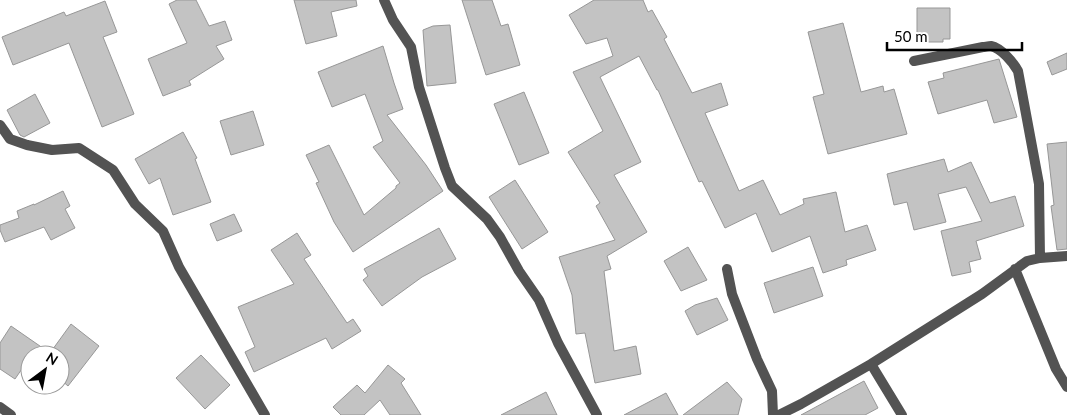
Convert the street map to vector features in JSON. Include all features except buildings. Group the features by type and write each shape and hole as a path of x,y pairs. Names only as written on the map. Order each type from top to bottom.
{"street":[{"path":"384,0 411,47 419,88 452,186 487,219 500,237 519,271 539,300 558,343 597,415"},
{"path":"914,61 992,46 1004,54 1018,71 1039,184 1040,258"},
{"path":"0,125 10,139 52,150 79,148 113,170 135,204 163,231 179,266 265,415"},
{"path":"780,415 872,364 982,294 1027,261 1067,256"},
{"path":"727,269 732,294 757,359 772,391 773,415"},
{"path":"1015,270 1056,368 1067,387"},
{"path":"872,364 902,415"},
{"path":"0,407 11,415"}]}
